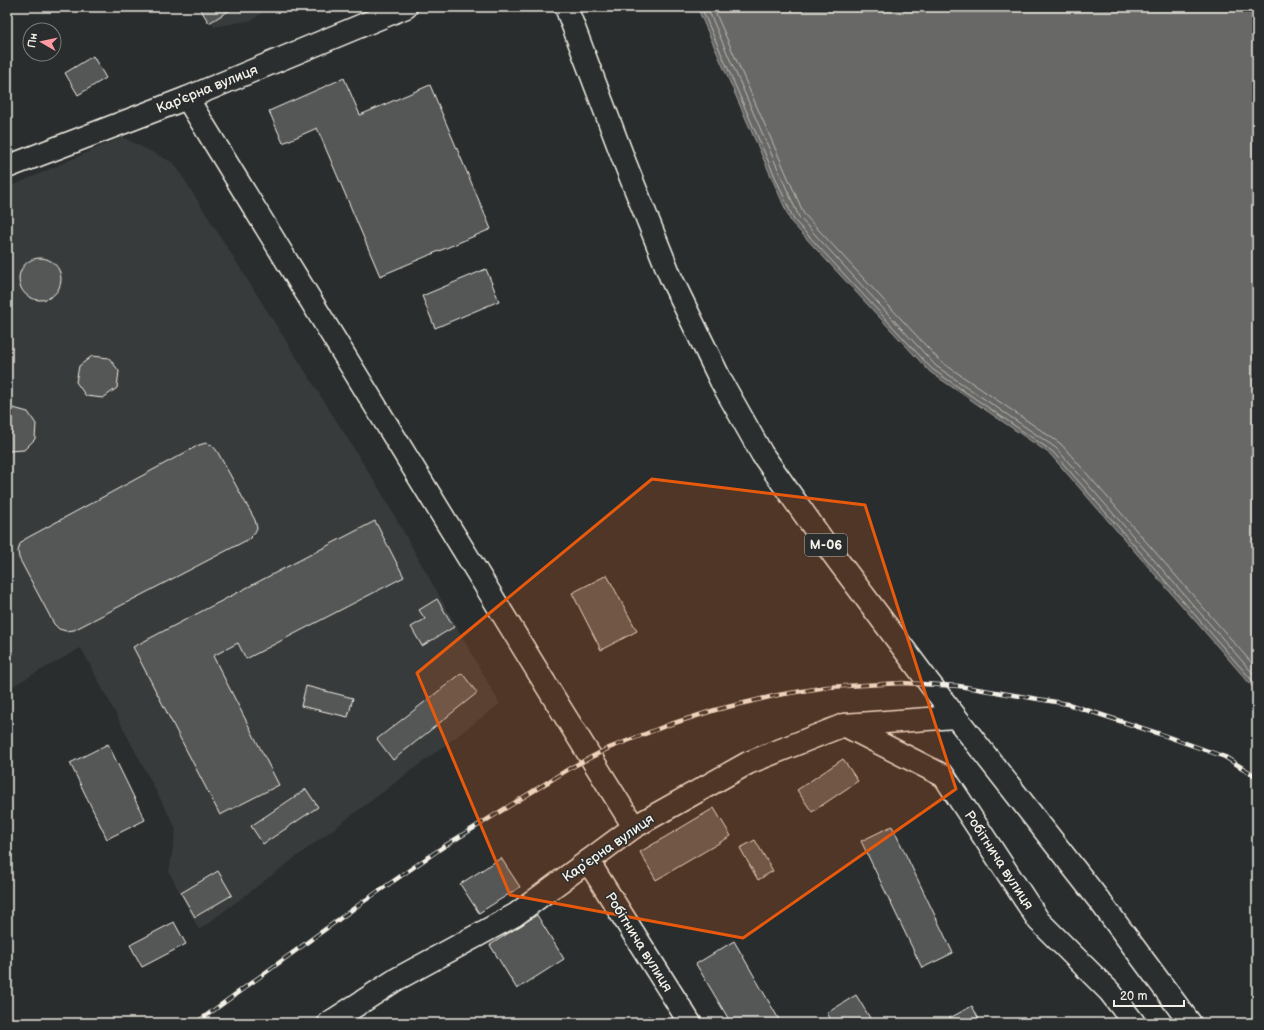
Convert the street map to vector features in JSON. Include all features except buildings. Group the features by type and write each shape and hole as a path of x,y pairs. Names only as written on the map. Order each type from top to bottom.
{"main road":[{"name":"Карʼєрна вулиця","path":"7,167 187,98 406,7"},
{"name":"М-06","path":"566,7 625,163 671,278 720,381 762,454 815,530 955,717 1102,904 1190,1023"},
{"path":"187,98 634,827"},
{"name":"Карʼєрна вулиця","path":"329,1023 397,978 515,915 634,827 748,763 844,725 955,717"},
{"name":"Робітнича вулиця","path":"844,725 944,776 1039,921 1110,992 1134,1023"},
{"name":"Робітнича вулиця","path":"588,861 690,1023"}],"highlighted area":[{"path":"652,479 865,505 956,789 743,938 510,895 417,673"}],"shaded area":[{"path":"202,7 269,7 253,20 214,27"},
{"path":"122,137 174,163 380,490 500,704 199,930 169,872 176,829 81,648 7,689 7,188"}],"water":[{"path":"697,7 1257,7 1257,692 1050,454 930,372 791,222"}],"railway":[{"path":"196,1023 360,904 443,847 572,767 609,748 668,725 715,710 778,695 827,687 902,683 959,686 1068,704 1225,757 1257,777"}]}
